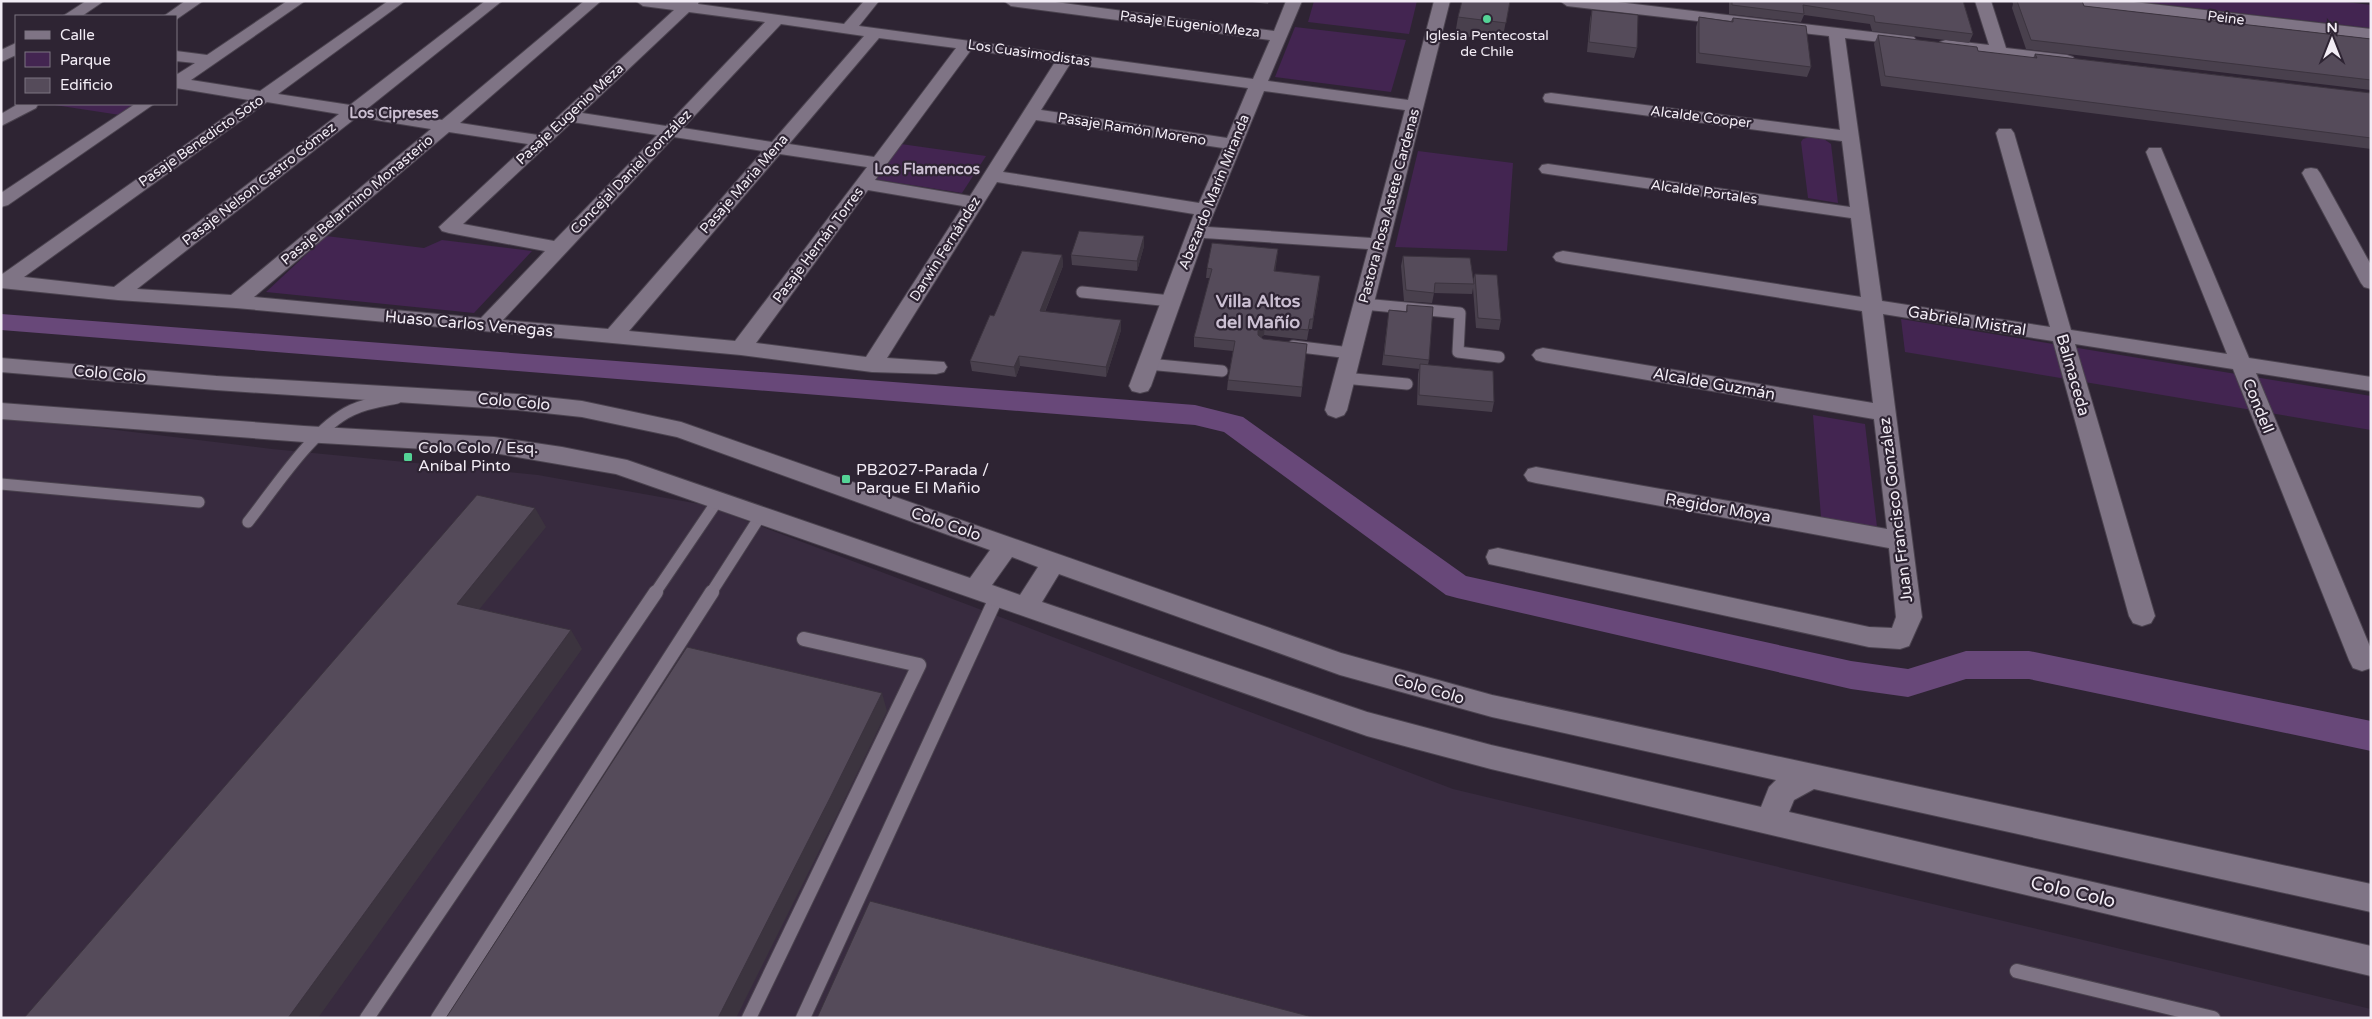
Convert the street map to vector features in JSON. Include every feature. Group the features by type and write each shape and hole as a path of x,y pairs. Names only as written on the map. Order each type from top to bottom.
{"street":[{"path":"73,15 97,1"},
{"path":"174,15 196,1"},
{"path":"178,82 298,1"},
{"name":"Pasaje Benedicto Soto","path":"3,282 398,1"},
{"name":"Pasaje Nelson Castro Gómez","path":"118,294 495,1"},
{"name":"Pasaje Belarmino Monasterio","path":"236,302 594,1"},
{"name":"Los Cuasimodistas","path":"643,1 689,4 777,20 1415,106"},
{"path":"848,29 872,1"},
{"name":"Pasaje Eugenio Meza","path":"1011,1 1279,36"},
{"name":"Abezardo Marín Miranda","path":"1140,386 1196,232 1294,1"},
{"name":"Pastora Rosa Astete Cardenas","path":"1336,410 1442,1"},
{"path":"1567,1 2087,62"},
{"path":"1983,1 1999,52"},
{"name":"Peine","path":"2082,1 2371,34"},
{"name":"Pasaje Eugenio Meza","path":"558,248 449,227 689,4"},
{"name":"Concejal Daniel González","path":"486,325 777,20"},
{"name":"Juan Francisco González","path":"1498,556 1869,637 1900,640 1909,617 1872,306 1836,32"},
{"name":"Pasaje Maria Mena","path":"613,336 875,33"},
{"name":"Pasaje Hernán Torres","path":"741,348 967,45"},
{"path":"178,56 210,60"},
{"name":"Darwin Fernández","path":"872,364 1066,58"},
{"path":"178,83 542,141"},
{"name":"Alcalde Cooper","path":"1551,98 1850,137"},
{"path":"1,121 28,105"},
{"path":"1,201 145,105"},
{"name":"Pasaje Ramón Moreno","path":"1031,114 1233,144"},
{"path":"568,116 878,164"},
{"name":"Balmaceda","path":"2005,133 2142,616"},
{"name":"Condell","path":"2155,152 2362,660"},
{"name":"Alcalde Portales","path":"1548,169 1860,214"},
{"path":"2311,173 2371,283"},
{"path":"991,176 1205,210"},
{"path":"863,184 975,202"},
{"path":"1196,232 1378,244"},
{"name":"Gabriela Mistral","path":"1563,257 2371,384"},
{"name":"Huaso Carlos Venegas","path":"3,282 118,294 236,302 741,348 872,364 936,367"},
{"name":"Alcalde Guzmán","path":"1543,355 1885,413"},
{"name":"Colo Colo","path":"1,365 216,383 582,408 681,430 1350,667 1492,706 2371,898"},
{"name":"Colo Colo","path":"1,411 319,435 494,445 619,466 1025,606 1149,652 1367,724 1490,757 2371,961"},
{"name":"Regidor Moya","path":"1536,475 1900,541"},
{"name":"Colo Colo","path":"986,593 1007,545"},
{"path":"1025,606 1054,562"},
{"path":"1775,823 1776,803 1781,792 1815,776"}],"lane":[{"path":"1082,292 1171,301"},
{"path":"1363,304 1460,313 1458,352 1499,357"},
{"path":"1283,344 1350,353"},
{"path":"1148,364 1222,371"},
{"path":"1344,378 1407,384"},
{"path":"248,522 319,435 346,413 370,404 411,395"},
{"path":"1,484 199,502"},
{"path":"367,1018 718,500"},
{"path":"438,1018 761,515"},
{"path":"803,1018 986,593"},
{"path":"749,1018 919,665 804,639"},
{"path":"2017,971 2212,1018"}],"shaded area":[{"path":"1,416 272,449 538,475 705,505 1453,789 2371,1009 2371,1018 1,1018"}],"green space":[{"path":"1314,1 1417,1 1409,34 1308,22"},
{"path":"2133,1 2338,1 2371,5 2371,28"},
{"path":"1295,27 1406,40 1391,92 1275,77"},
{"path":"55,105 135,105 120,115"},
{"path":"1810,137 1824,139 1831,144 1838,203 1808,198 1801,142 1803,139"},
{"path":"901,144 986,156 962,193 874,179"},
{"path":"1418,151 1513,163 1507,251 1395,247"},
{"path":"326,236 424,248 442,240 532,251 474,313 266,292"},
{"path":"1901,319 2371,396 2371,430 1905,352"},
{"path":"1813,415 1865,424 1877,527 1821,517"}],"building":[{"path":"1462,1 1510,1 1506,23 1458,17"},
{"path":"1732,1 1963,1 1973,34 1875,22 1874,16 1803,5 1804,14 1732,5"},
{"path":"2017,1 2082,1 2084,6 2371,39 2371,80 2031,40"},
{"path":"1592,10 1638,15 1637,48 1589,42"},
{"path":"1699,17 1733,22 1733,18 1806,26 1811,67 1699,53"},
{"path":"1878,35 1977,47 1978,51 2037,58 2035,54 2371,93 2371,138 1885,76"},
{"path":"1079,231 1144,236 1137,261 1071,255"},
{"path":"1212,243 1278,249 1274,271 1320,276 1313,319 1310,319 1308,330 1265,325 1258,330 1258,335 1263,339 1307,344 1302,387 1228,380 1235,341 1194,337 1212,269 1207,268"},
{"path":"1022,251 1062,255 1040,311 1121,320 1106,367 1019,356 1014,367 970,361 990,315 994,316"},
{"path":"1403,256 1470,258 1474,284 1435,283 1434,293 1406,290"},
{"path":"1475,274 1497,275 1501,320 1478,318"},
{"path":"1407,305 1433,307 1429,360 1384,355 1389,310 1407,312"},
{"path":"1420,364 1493,371 1494,402 1419,395"},
{"path":"477,495 535,508 457,604 571,630 288,1018 24,1018"},
{"path":"687,647 882,693 718,1018 446,1018"},
{"path":"870,901 1316,1018 817,1018"}],"waterway":[{"path":"1,322 1195,415 1233,424 1457,586 1851,675 1908,683 1966,665 2029,665 2371,736"}],"place":[{"name":"Iglesia Pentecostal de Chile","path":"1487,19"},
{"name":"Colo Colo / Esq. Aníbal Pinto","path":"408,457"},
{"name":"PB2027-Parada / Parque El Mañio","path":"846,479"}],"district":[{"name":"Los Cipreses","path":"394,113"},
{"name":"Los Flamencos","path":"927,169"},
{"name":"Villa Altos del Mañío","path":"1258,311"}]}
